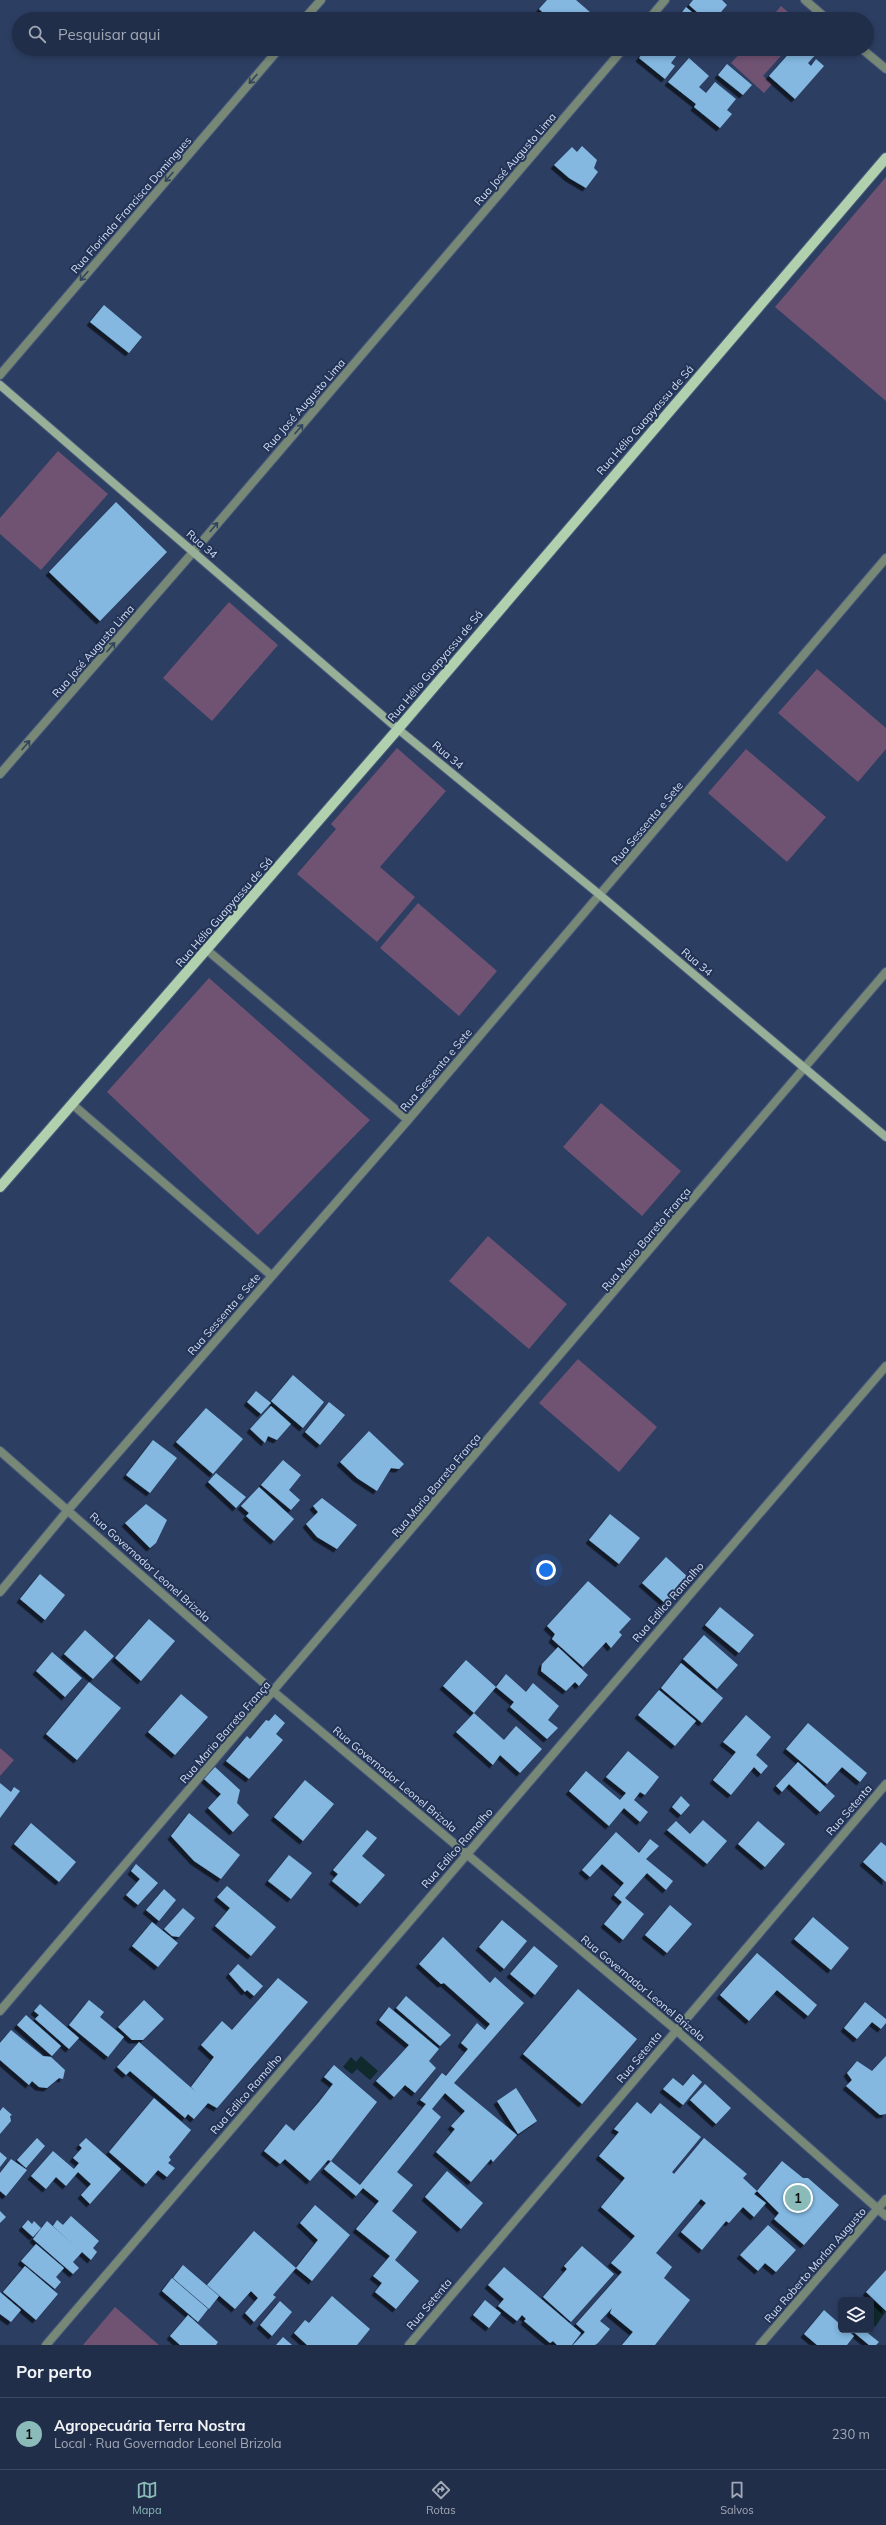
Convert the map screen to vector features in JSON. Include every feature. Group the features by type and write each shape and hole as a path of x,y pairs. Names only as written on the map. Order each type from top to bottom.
{"main road":[{"name":"Rua Hélio Guapyassu de Sá","path":"0,1187 398,729 886,158"}],"street":[{"path":"310,12 321,0"},
{"path":"655,12 665,0"},
{"path":"805,0 819,12"},
{"name":"Rua Florinda Francisca Domingues","path":"0,375 273,56"},
{"name":"Rua José Augusto Lima","path":"0,774 194,552 617,56"},
{"path":"870,56 886,69"},
{"name":"Rua 34","path":"0,385 398,729 600,895 886,1137"},
{"name":"Rua Sessenta e Sete","path":"0,1592 68,1510 408,1120 886,558"},
{"path":"207,950 408,1120"},
{"name":"Rua Mario Barreto França","path":"0,2011 274,1692 806,1068 886,972"},
{"path":"72,1104 272,1276"},
{"name":"Rua Edilco Ramalho","path":"46,2345 886,1366"},
{"name":"Rua Governador Leonel Brizola","path":"0,1451 274,1692 676,2030 886,2216"},
{"name":"Rua Setenta","path":"409,2345 886,1784"},
{"name":"Rua Roberto Morlan Augusto","path":"760,2345 886,2199"}],"shaded area":[{"path":"781,6 788,12 776,12"},
{"path":"738,56 781,56 763,76 772,84 764,93 731,63"},
{"path":"886,177 886,401 775,307"},
{"path":"58,451 108,494 41,570 0,534 0,518"},
{"path":"229,602 278,645 212,721 163,678"},
{"path":"817,669 886,728 886,749 858,782 778,713"},
{"path":"397,748 446,791 380,867 415,897 377,942 297,874 336,829 331,824"},
{"path":"746,749 826,817 787,862 708,793"},
{"path":"418,903 497,971 459,1016 380,948"},
{"path":"209,978 370,1120 258,1235 107,1092"},
{"path":"601,1103 681,1171 642,1216 563,1147"},
{"path":"488,1236 567,1304 529,1349 449,1281"},
{"path":"578,1359 657,1427 619,1472 539,1403"},
{"path":"0,1748 14,1760 0,1776"},
{"path":"361,2056 378,2071 370,2080 357,2069 352,2074 343,2067 351,2057 356,2062"},
{"path":"874,2301 886,2311 875,2327 874,2326"},
{"path":"115,2307 159,2345 83,2345"}],"building":[{"path":"547,0 576,0 590,12 542,12 539,9"},
{"path":"693,0 722,0 727,5 721,12 697,12 689,5"},
{"path":"686,7 692,12 682,12"},
{"path":"641,56 676,56 671,63 675,66 665,79 639,58"},
{"path":"787,56 814,56 808,63 811,66 816,59 824,66 795,99 769,76"},
{"path":"689,58 709,76 699,87 706,93 715,82 736,99 727,110 732,114 720,128 694,107 696,104 668,82"},
{"path":"727,64 752,85 743,95 718,75"},
{"path":"582,146 597,160 594,168 598,172 586,188 569,178 554,165 572,147 577,152"},
{"path":"104,305 142,337 129,353 90,322"},
{"path":"116,502 167,552 100,621 49,572"},
{"path":"293,1375 324,1402 303,1428 271,1401"},
{"path":"256,1391 271,1403 261,1414 247,1402"},
{"path":"329,1402 345,1415 320,1445 305,1432"},
{"path":"271,1406 291,1424 277,1440 268,1436 265,1443 250,1429"},
{"path":"206,1408 243,1439 213,1474 176,1442"},
{"path":"369,1431 404,1464 399,1469 391,1468 377,1491 357,1478 340,1462"},
{"path":"153,1440 177,1458 150,1493 126,1475"},
{"path":"283,1460 301,1475 289,1490 300,1500 291,1510 261,1485"},
{"path":"216,1473 246,1497 236,1508 208,1482"},
{"path":"259,1487 294,1519 274,1541 246,1516 249,1513 241,1506"},
{"path":"322,1498 357,1525 337,1549 317,1537 306,1524 318,1512 313,1506"},
{"path":"146,1504 167,1520 156,1543 150,1548 125,1523"},
{"path":"610,1514 640,1538 619,1564 589,1540"},
{"path":"666,1557 689,1578 666,1604 642,1583"},
{"path":"40,1574 65,1595 45,1620 20,1599"},
{"path":"588,1581 631,1619 619,1632 622,1635 611,1648 606,1642 583,1667 552,1639 555,1634 547,1626"},
{"path":"720,1607 754,1635 739,1653 705,1625"},
{"path":"149,1619 175,1641 141,1681 115,1658"},
{"path":"85,1630 114,1656 93,1679 64,1654"},
{"path":"704,1635 738,1665 717,1689 683,1659"},
{"path":"558,1647 588,1675 579,1686 575,1682 566,1691 541,1671 542,1664"},
{"path":"52,1652 82,1678 65,1697 36,1671"},
{"path":"466,1660 496,1687 474,1713 443,1686"},
{"path":"681,1663 723,1698 702,1723 661,1688"},
{"path":"506,1674 526,1692 533,1683 559,1706 548,1720 558,1728 547,1739 510,1707 514,1702 496,1687"},
{"path":"89,1682 121,1708 77,1760 46,1734"},
{"path":"659,1690 696,1721 675,1746 638,1715"},
{"path":"181,1694 208,1717 175,1755 148,1732"},
{"path":"474,1713 504,1740 516,1726 542,1749 520,1773 500,1755 493,1765 456,1732"},
{"path":"275,1714 285,1723 276,1734 283,1740 249,1779 226,1761 247,1736 250,1739 266,1720 269,1721"},
{"path":"746,1715 771,1737 756,1755 768,1766 761,1774 754,1767 731,1795 713,1780 736,1752 723,1742"},
{"path":"808,1723 867,1773 860,1782 842,1767 827,1784 786,1749"},
{"path":"628,1751 659,1777 645,1795 640,1792 634,1800 648,1812 640,1822 624,1808 609,1826 569,1791 586,1771 620,1800 626,1793 606,1777"},
{"path":"798,1762 835,1796 820,1812 789,1784 782,1792 776,1786"},
{"path":"215,1767 240,1790 237,1803 249,1815 233,1832 208,1808 221,1794 204,1779"},
{"path":"305,1780 334,1804 303,1841 274,1817"},
{"path":"0,1783 11,1792 14,1787 20,1791 0,1818"},
{"path":"681,1796 690,1805 681,1815 672,1807"},
{"path":"189,1813 240,1855 221,1879 194,1861 171,1836"},
{"path":"703,1820 727,1841 707,1864 667,1830 676,1821 690,1834"},
{"path":"758,1821 785,1844 765,1867 738,1844"},
{"path":"31,1823 76,1862 59,1882 14,1844"},
{"path":"367,1830 377,1838 362,1856 385,1875 360,1904 332,1881 338,1874 333,1870"},
{"path":"616,1832 639,1853 650,1839 659,1846 646,1859 673,1881 666,1890 647,1873 625,1898 644,1914 623,1940 604,1924 622,1902 614,1895 624,1883 602,1864 590,1877 582,1870"},
{"path":"881,1842 886,1846 886,1882 863,1862"},
{"path":"289,1855 312,1873 291,1899 268,1881"},
{"path":"136,1864 158,1883 138,1905 126,1895 140,1879 131,1871"},
{"path":"227,1886 276,1927 251,1956 215,1926 230,1908 217,1897"},
{"path":"164,1889 176,1900 159,1921 146,1910"},
{"path":"670,1905 692,1924 667,1953 645,1935"},
{"path":"183,1908 195,1918 179,1937 172,1936 164,1929"},
{"path":"813,1917 849,1948 831,1970 794,1939"},
{"path":"502,1920 527,1941 504,1969 479,1947"},
{"path":"152,1922 178,1943 158,1967 132,1946"},
{"path":"443,1937 490,1983 495,1977 524,2003 454,2083 517,2135 493,2162 491,2159 471,2182 436,2152 455,2129 451,2126 465,2111 445,2093 432,2109 441,2117 397,2172 413,2185 392,2211 417,2232 395,2260 419,2281 396,2309 375,2292 382,2283 373,2276 390,2256 356,2229 379,2201 363,2188 356,2196 324,2169 331,2161 360,2185 426,2104 420,2100 442,2073 446,2076 468,2049 461,2043 477,2023 485,2030 490,2024 444,1983 441,1984 419,1964"},
{"path":"534,1946 558,1966 535,1995 510,1974"},
{"path":"757,1953 817,2005 808,2016 777,1990 749,2021 720,1995"},
{"path":"238,1964 263,1986 254,1996 247,1990 245,1992 229,1974"},
{"path":"278,1978 308,2002 217,2108 208,2103 194,2119 188,2114 185,2118 130,2071 126,2075 117,2067 139,2042 196,2092 191,2087 214,2057 201,2045 222,2021 232,2030"},
{"path":"578,1989 637,2039 582,2104 523,2054"},
{"path":"406,1996 451,2035 440,2046 396,2008"},
{"path":"89,2000 104,2012 100,2017 124,2037 108,2057 69,2025"},
{"path":"144,2000 164,2019 143,2040 132,2040 118,2027"},
{"path":"865,2002 886,2019 886,2023 881,2029 872,2022 857,2039 844,2028"},
{"path":"40,2004 79,2038 69,2049 35,2019 39,2015 34,2011"},
{"path":"389,2007 439,2049 429,2061 436,2068 415,2093 405,2085 394,2097 376,2081 409,2045 379,2020"},
{"path":"26,2015 61,2046 52,2056 17,2025"},
{"path":"11,2030 43,2056 51,2057 65,2070 63,2079 59,2078 47,2088 39,2087 32,2081 29,2085 0,2060 0,2043"},
{"path":"886,2056 886,2114 880,2115 846,2086 852,2080 847,2073 857,2061 872,2071"},
{"path":"334,2065 377,2102 331,2161 328,2160 310,2181 285,2159 280,2164 264,2151 286,2124 294,2131 319,2102 333,2084 324,2077"},
{"path":"693,2074 702,2082 683,2105 663,2089 673,2078 683,2086"},
{"path":"705,2084 731,2108 716,2124 690,2100"},
{"path":"516,2088 537,2121 518,2134 497,2101"},
{"path":"154,2098 191,2130 169,2157 171,2160 168,2163 175,2168 167,2177 158,2170 146,2184 109,2152"},
{"path":"637,2102 651,2114 660,2103 701,2137 672,2172 674,2174 704,2138 747,2174 743,2178 757,2191 754,2194 766,2203 754,2217 743,2207 729,2223 726,2221 702,2250 681,2232 706,2203 701,2199 656,2253 672,2267 664,2278 690,2300 655,2345 622,2345 633,2332 610,2313 612,2308 600,2321 610,2329 598,2343 595,2345 573,2345 585,2332 576,2324 622,2272 611,2263 635,2236 601,2207 625,2178 599,2156 619,2132 614,2129"},
{"path":"3,2107 12,2115 10,2116 11,2121 0,2134 0,2111"},
{"path":"37,2138 45,2146 26,2168 17,2160"},
{"path":"86,2138 121,2169 90,2204 81,2195 91,2184 78,2172 66,2186 56,2177 46,2189 31,2176 53,2151 74,2169 79,2163 73,2158 82,2148 79,2145"},
{"path":"0,2152 7,2158 0,2167"},
{"path":"11,2159 27,2170 6,2196 0,2191 0,2173"},
{"path":"782,2161 803,2178 808,2178 839,2205 804,2245 774,2219 779,2213 757,2191"},
{"path":"447,2171 483,2203 461,2229 425,2197"},
{"path":"315,2205 350,2235 312,2281 296,2268 318,2240 300,2223"},
{"path":"0,2211 6,2217 0,2223"},
{"path":"71,2216 99,2241 93,2248 97,2252 91,2260 82,2252 73,2262 79,2268 73,2274 33,2239 47,2221 76,2247 53,2226 57,2220 63,2225"},
{"path":"28,2220 32,2224 34,2221 41,2228 33,2237 22,2227"},
{"path":"768,2225 796,2250 776,2272 765,2263 758,2271 740,2255"},
{"path":"254,2231 296,2268 273,2295 276,2297 254,2322 245,2313 258,2298 251,2291 235,2309 207,2285"},
{"path":"36,2244 64,2268 56,2277 61,2282 55,2289 21,2261"},
{"path":"582,2246 614,2274 571,2322 543,2297 567,2269 564,2266"},
{"path":"183,2265 219,2296 209,2309 173,2278"},
{"path":"25,2266 58,2294 36,2320 3,2292"},
{"path":"504,2267 581,2333 572,2345 557,2345 553,2341 550,2343 524,2321 526,2319 522,2315 517,2321 498,2306 504,2299 488,2285"},
{"path":"886,2270 886,2311 874,2300 874,2297 871,2297 866,2292"},
{"path":"172,2278 208,2309 198,2322 162,2291"},
{"path":"0,2292 21,2310 11,2322 0,2314"},
{"path":"332,2296 370,2329 357,2345 307,2345 294,2333 305,2320 309,2323"},
{"path":"485,2300 501,2313 489,2328 473,2315"},
{"path":"280,2301 292,2312 272,2336 260,2325"},
{"path":"824,2310 838,2322 838,2333 850,2333 854,2336 847,2345 817,2345 804,2334"},
{"path":"188,2315 218,2342 216,2345 180,2345 170,2336"},
{"path":"855,2333 868,2333 879,2342 876,2345 869,2345"},
{"path":"283,2337 292,2345 276,2345"}],"place":[{"name":"Agropecuária Terra Nostra","path":"798,2198"}]}
